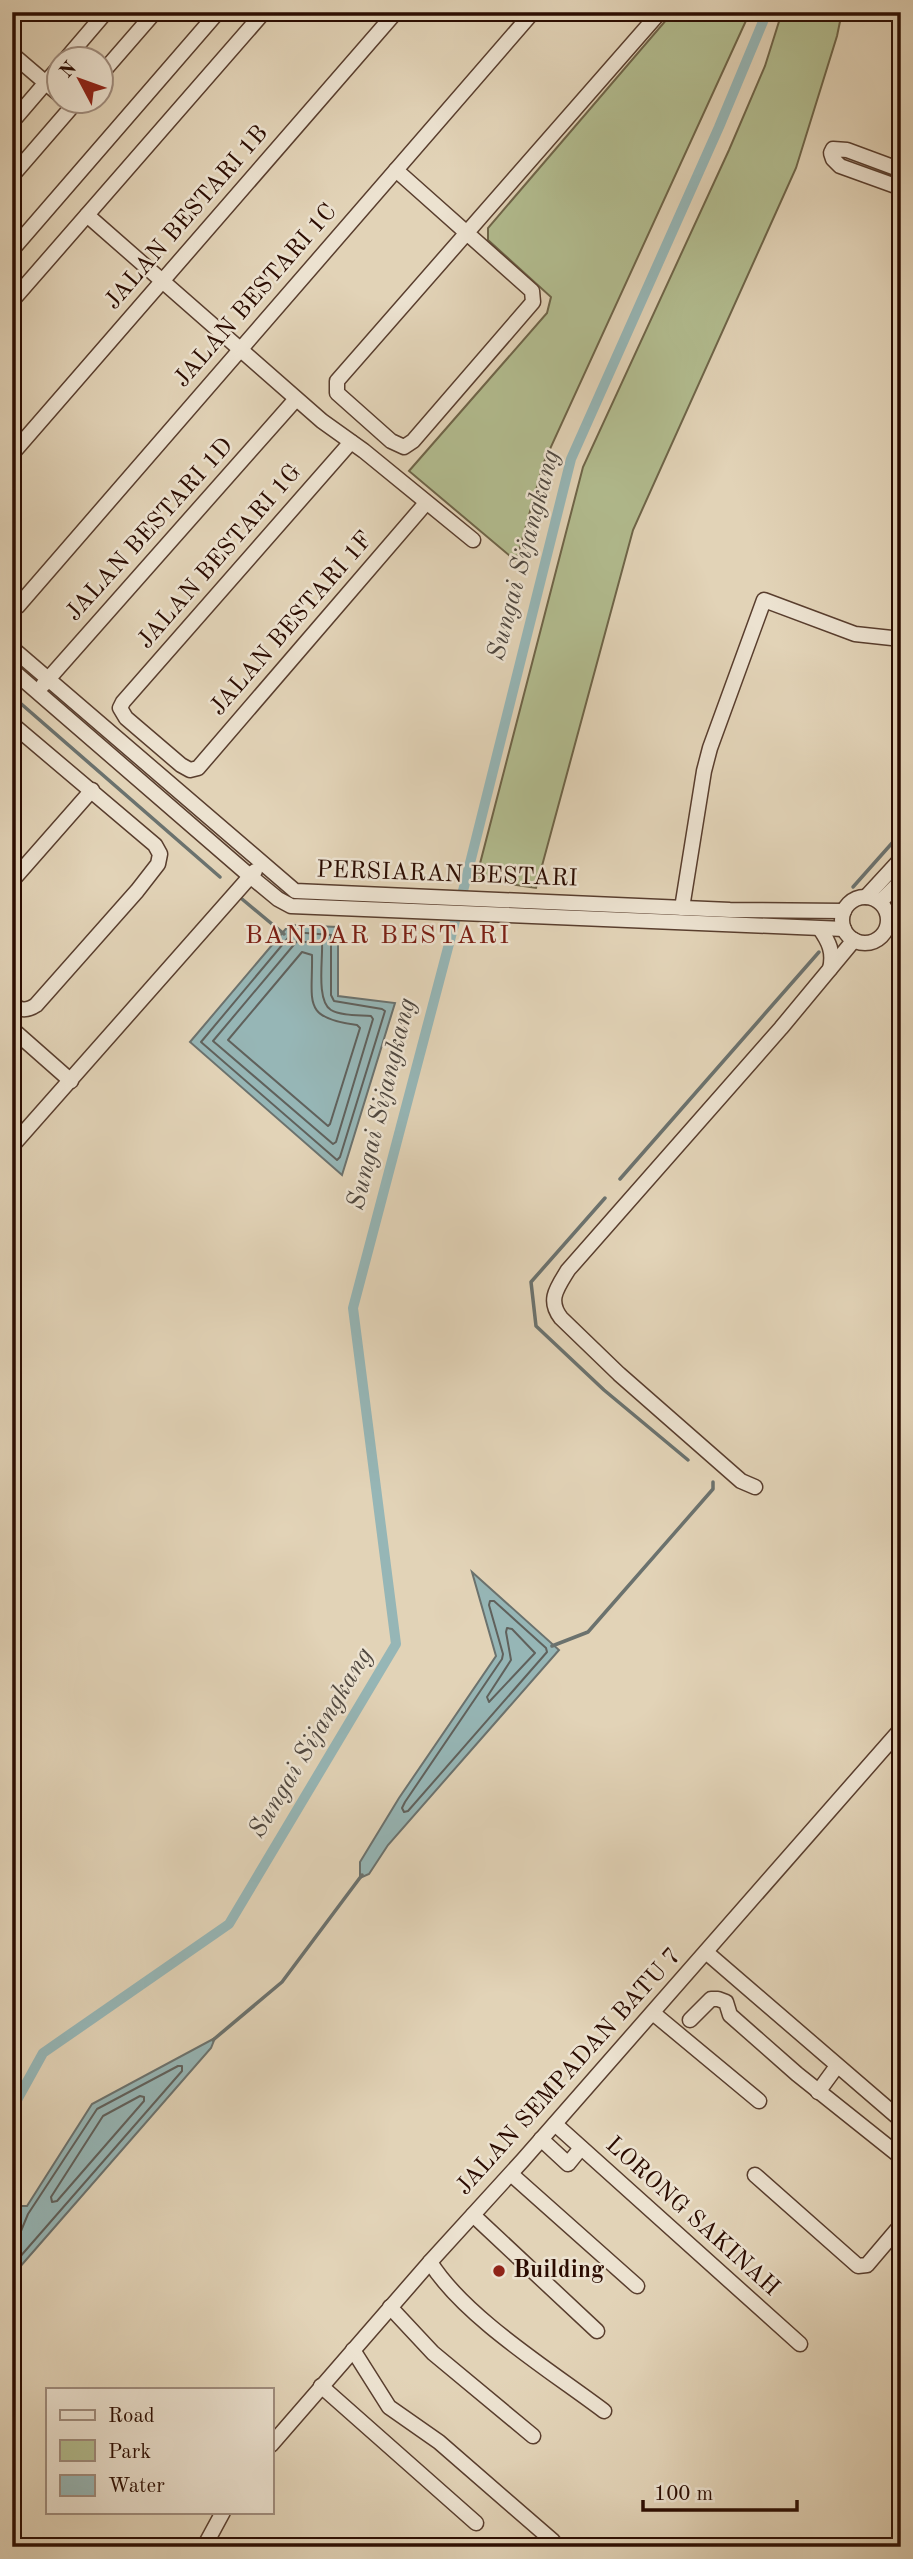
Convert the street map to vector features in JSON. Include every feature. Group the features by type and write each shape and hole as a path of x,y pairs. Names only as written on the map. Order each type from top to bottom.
{"street":[{"path":"77,46 106,12"},
{"path":"116,57 155,12"},
{"path":"12,250 218,12"},
{"path":"12,301 264,12"},
{"name":"JALAN BESTARI 1B","path":"12,454 396,12"},
{"name":"JALAN BESTARI 1C","path":"12,608 18,606 533,12"},
{"path":"396,170 467,232 532,291 533,302 413,441 404,447 343,400 335,389 337,381 467,232 660,12"},
{"path":"12,54 45,82 12,122"},
{"path":"12,176 61,116"},
{"path":"901,170 847,150 833,149 831,153 840,166 901,188"},
{"path":"87,215 296,399 473,540"},
{"name":"JALAN BESTARI 1D","path":"38,691 296,399"},
{"name":"JALAN BESTARI 1G","path":"190,770 126,718 120,708 122,702 351,442"},
{"name":"JALAN BESTARI 1F","path":"190,770 198,768 205,761 426,503"},
{"path":"682,908 710,748 764,600 855,634 901,639"},
{"name":"PERSIARAN BESTARI","path":"12,648 295,891 443,905"},
{"name":"PERSIARAN BESTARI","path":"12,670 250,876 291,906 443,905 845,911"},
{"path":"12,1004 29,1010 36,1005 158,864 160,854 155,845 92,790 13,727"},
{"path":"12,881 92,790"},
{"path":"887,915 901,859"},
{"path":"12,1146 261,864"},
{"path":"887,915 853,901 843,917 849,935 862,943 876,941 887,915 901,881"},
{"name":"PERSIARAN BESTARI","path":"479,906 820,929 849,935"},
{"path":"820,929 831,947 830,969"},
{"path":"755,1487 741,1481 619,1374 555,1311 553,1294 568,1270 830,969 849,935"},
{"path":"12,1029 71,1081"},
{"name":"JALAN SEMPADAN BATU 7","path":"273,2443 901,1729"},
{"path":"706,1952 901,2120"},
{"path":"690,2020 711,1999 718,1998 726,2002 730,2015 818,2092 901,2157"},
{"path":"653,2013 759,2101"},
{"path":"818,2092 837,2066"},
{"name":"LORONG SAKINAH","path":"555,2124 800,2344"},
{"path":"541,2139 568,2164 581,2148"},
{"path":"511,2174 638,2286"},
{"path":"755,2175 858,2266 867,2265 901,2225"},
{"path":"473,2215 597,2331"},
{"path":"430,2262 442,2282 486,2322 604,2411"},
{"path":"390,2307 433,2353 533,2436"},
{"path":"353,2350 389,2407 439,2442 553,2541"},
{"path":"321,2386 476,2523"},
{"path":"204,2547 222,2514"}],"green space":[{"path":"673,12 750,12 544,462 516,561 409,471 547,313 551,297 488,240 488,228"},
{"path":"782,12 842,12 796,168 633,530 536,888 476,879 583,467 729,150 765,66"}],"water":[{"path":"289,925 338,927 338,996 395,1003 342,1175 190,1042"},
{"path":"472,1572 559,1650 388,1845 369,1874 360,1878 360,1862 399,1798 496,1656"},
{"path":"215,2038 211,2048 12,2276 12,2232 21,2217 15,2206 27,2206 92,2104"}],"waterway":[{"name":"Sungai Sijangkang","path":"12,2109 43,2053 229,1924 396,1644 353,1308 464,887 571,459 719,127 767,12"},
{"path":"19,694 19,702 220,877"},
{"path":"853,887 901,833"},
{"path":"242,899 284,934"},
{"path":"620,1179 819,952"},
{"path":"605,1198 531,1282 536,1326 604,1390 688,1460"},
{"path":"552,1646 588,1632 713,1489 713,1482"},
{"path":"213,2040 282,1982 362,1875"}],"place":[{"name":"Building","path":"499,2271"}],"district":[{"name":"BANDAR BESTARI","path":"378,936"}]}
